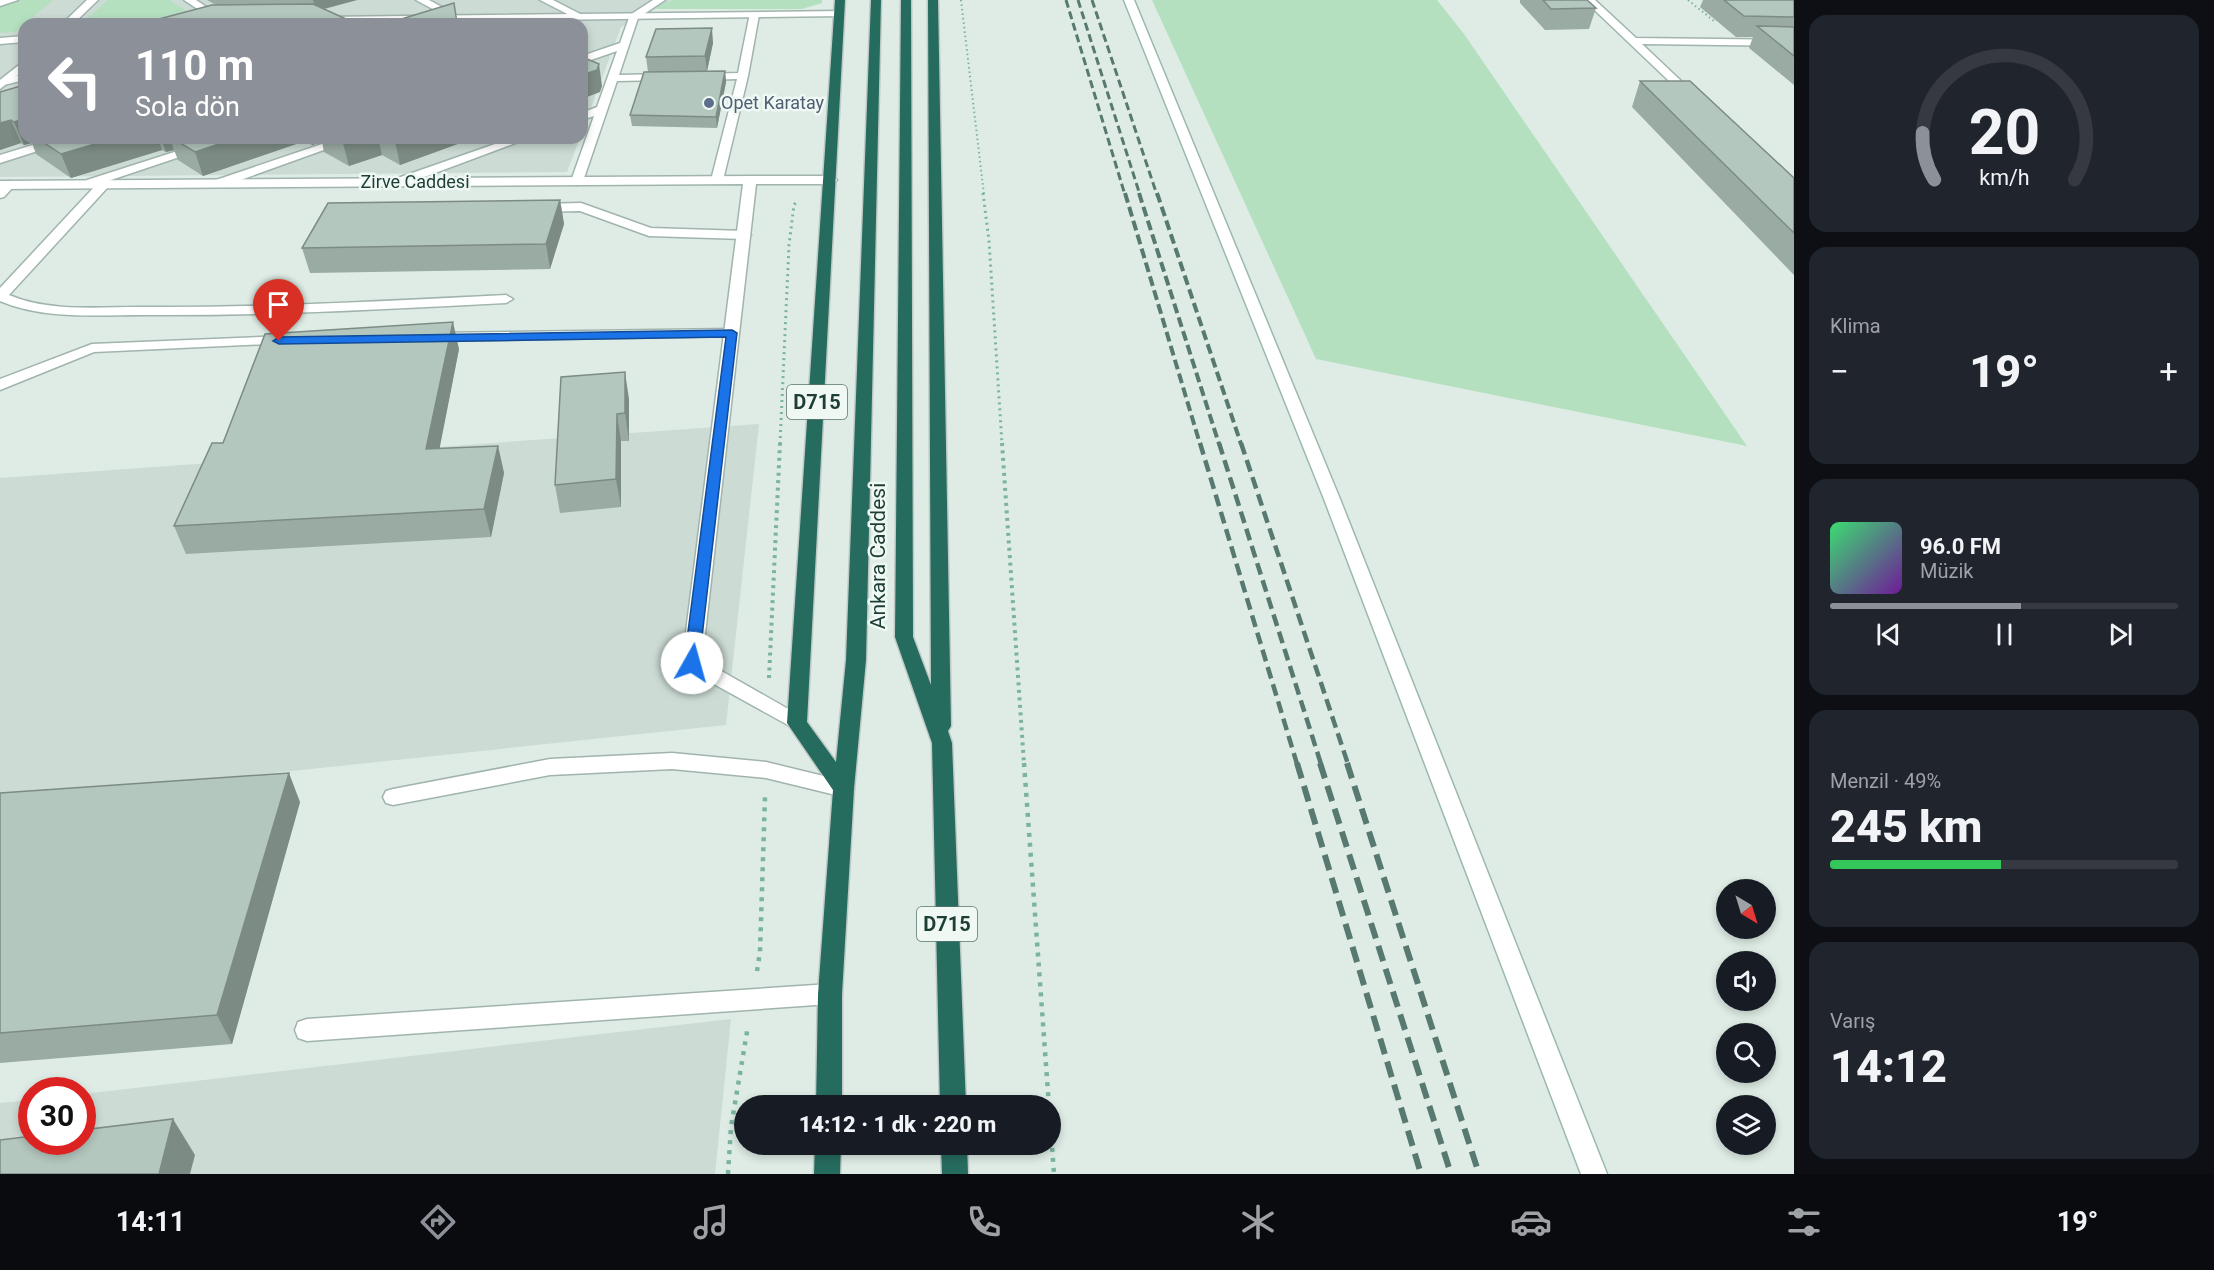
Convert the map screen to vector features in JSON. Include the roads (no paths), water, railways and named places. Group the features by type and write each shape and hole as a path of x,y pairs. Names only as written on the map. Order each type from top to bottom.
{"highway":[{"name":"Ankara Caddesi","path":"828,1095 830,994 844,789 856,660 876,0"},
{"name":"Ankara Caddesi","path":"906,0 904,638 942,742 953,1095"},
{"path":"933,0 942,742"},
{"name":"D715","path":"797,723 840,7"},
{"path":"797,723 844,789"},
{"path":"827,1174 828,1155"},
{"path":"954,1155 955,1174"}],"street":[{"path":"0,3 13,0"},
{"path":"74,18 93,0"},
{"path":"189,0 218,18"},
{"path":"421,0 457,18"},
{"path":"545,0 577,18"},
{"path":"1129,0 1337,510 1594,1174"},
{"path":"1589,0 1701,106"},
{"path":"577,181 634,17 654,1"},
{"path":"588,20 605,17 754,15 840,7"},
{"path":"717,180 743,76 754,15"},
{"path":"0,41 18,40"},
{"path":"1633,41 1794,43"},
{"path":"588,58 624,45"},
{"path":"2,84 18,69"},
{"path":"696,77 743,76"},
{"path":"613,78 672,77"},
{"path":"2,84 18,79"},
{"path":"588,115 602,109"},
{"path":"0,159 49,144"},
{"path":"86,184 211,144"},
{"path":"217,184 334,144"},
{"path":"399,183 506,144"},
{"path":"750,180 692,663 797,723"},
{"name":"Zirve Caddesi","path":"3,188 86,184 831,180"},
{"path":"104,184 0,296 13,303 87,311 216,312 506,298"},
{"path":"524,208 581,207 649,232 744,235"},
{"path":"420,337 732,333"},
{"path":"0,386 16,377 92,348 302,340"},
{"path":"393,797 550,767 672,761 766,770 844,789"},
{"path":"307,1030 830,994"}],"railway":[{"path":"1066,0 1125,195"},
{"path":"1078,0 1140,195"},
{"path":"1092,0 1157,195"},
{"path":"1125,193 1200,444"},
{"path":"1139,193 1219,444"},
{"path":"1157,193 1241,444"},
{"path":"1200,443 1297,764"},
{"path":"1219,443 1321,764"},
{"path":"1241,443 1348,764"},
{"path":"1297,763 1421,1174"},
{"path":"1320,763 1451,1174"},
{"path":"1347,763 1479,1174"}],"place":[{"name":"Opet Karatay","path":"709,103"}]}
